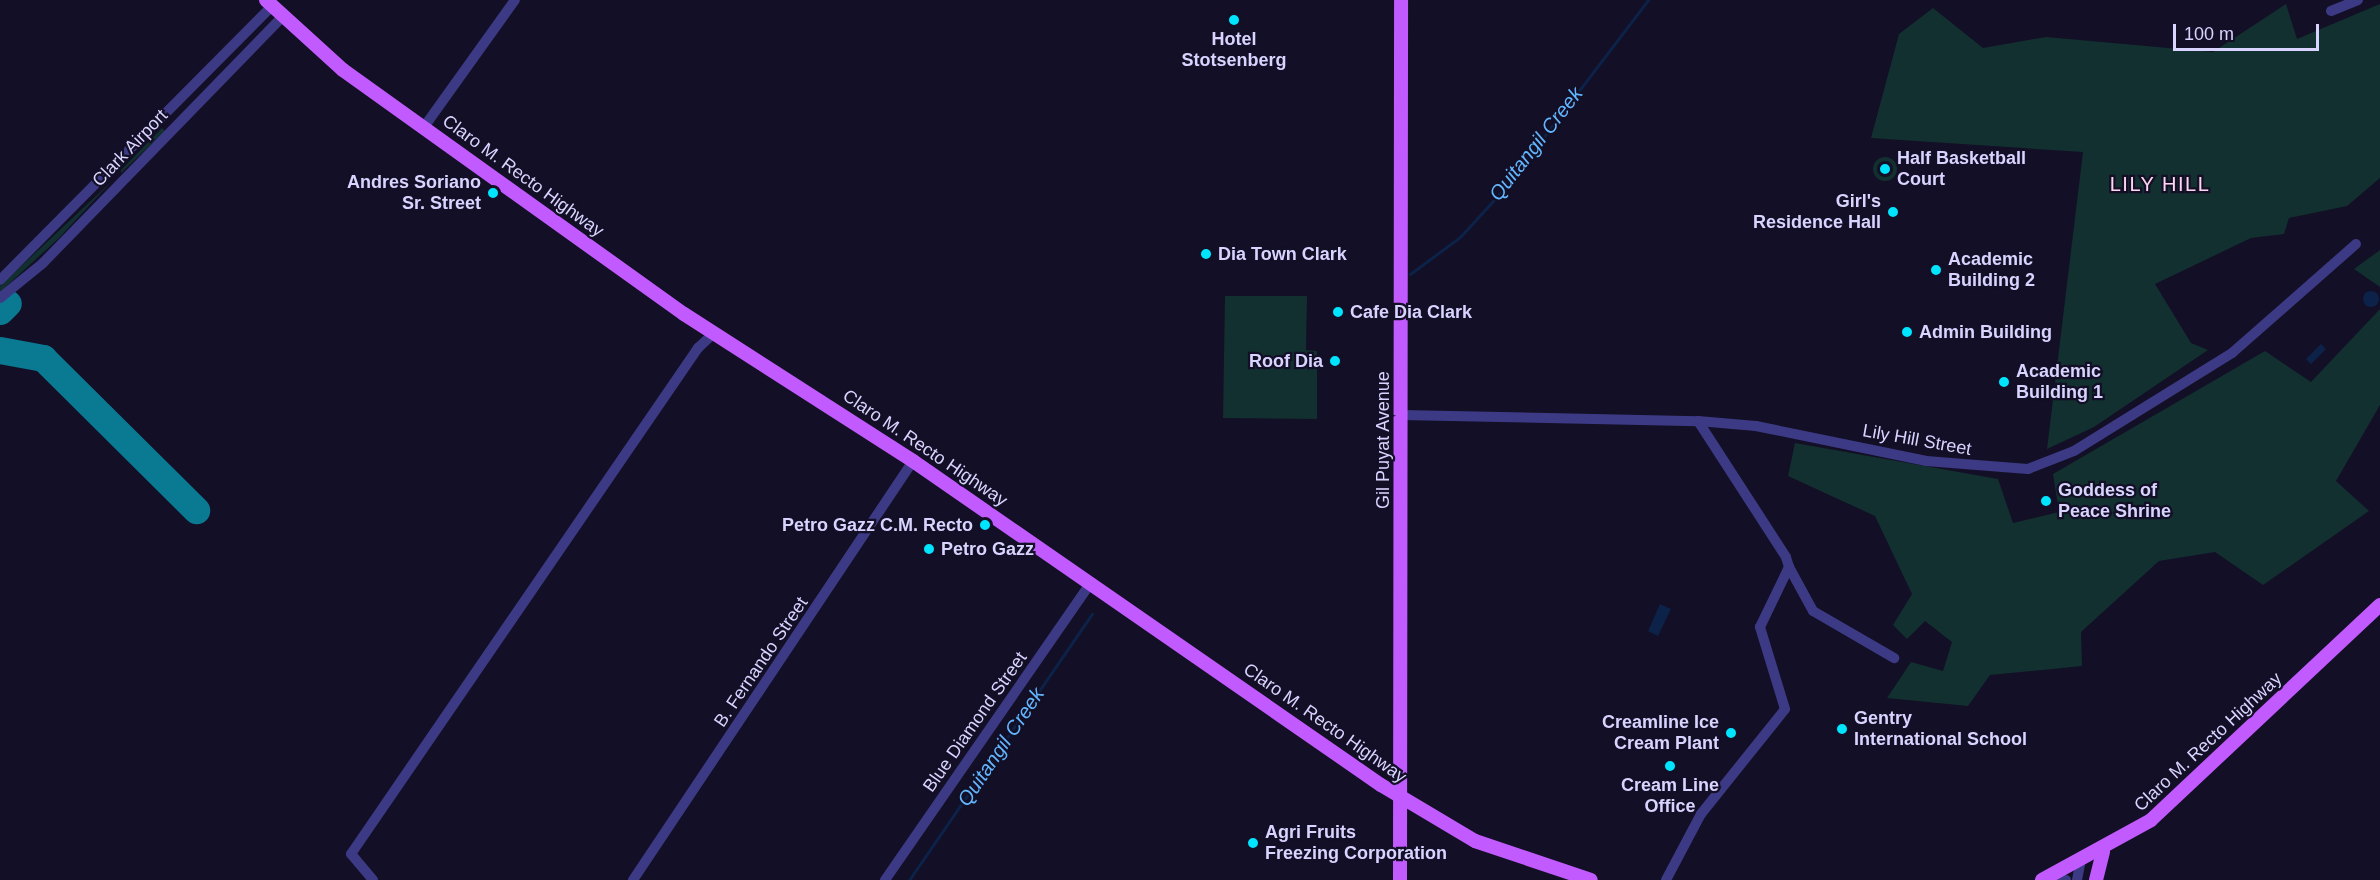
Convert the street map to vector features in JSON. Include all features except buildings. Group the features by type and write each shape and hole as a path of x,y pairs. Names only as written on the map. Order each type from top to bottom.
{"main road":[{"name":"Gil Puyat Avenue","path":"1400,880 1401,0"},
{"name":"Claro M. Recto Highway","path":"268,3 343,70 713,334 913,461 1401,798 1475,841 1591,880"},
{"name":"Claro M. Recto Highway","path":"2042,880 2103,852 2161,812 2380,605"},
{"path":"2096,880 2103,852"}],"street":[{"path":"424,127 515,0"},
{"path":"2331,11 2358,0"},
{"name":"Clark Airport","path":"0,280 110,171 268,3"},
{"name":"Clark Airport","path":"0,298 30,276 282,17"},
{"path":"110,171 121,181"},
{"name":"Lily Hill Street","path":"1401,415 1698,421 1756,426 1984,468 2048,464 2232,353 2356,244"},
{"path":"373,880 351,854 698,348 713,334"},
{"path":"1698,421 1743,484 1813,610 1894,658"},
{"name":"B. Fernando Street","path":"633,880 913,461"},
{"path":"1666,880 1701,814 1783,718 1782,696 1760,627 1789,567"},
{"name":"Blue Diamond Street","path":"885,880 1091,583"},
{"path":"2077,880 2080,864"},
{"path":"2056,880 2066,880"}],"green space":[{"path":"2286,4 2297,39 2380,4 2380,178 2347,206 2289,218 2284,234 2251,238 2155,284 2191,343 2208,350 2094,427 2047,449 2083,152 1871,138 1899,34 1933,8 1983,48 2046,37 2213,52"},
{"path":"162,128 165,131 121,173 121,170"},
{"name":"Half Basketball Court","path":"1885,157 1893,161 1897,169 1893,177 1885,181 1877,177 1873,169 1877,161"},
{"path":"112,181 58,239 0,292 0,286"},
{"path":"2380,250 2380,287 2354,269"},
{"path":"1225,296 1307,296 1306,350 1317,351 1317,419 1223,418"},
{"path":"2380,309 2380,405 2336,481 2369,511 2263,585 2215,552 2159,561 2081,632 2082,666 1990,675 1968,706 1887,698 1911,662 1943,671 1952,642 1925,621 1907,639 1893,625 1912,594 1875,516 1788,476 1795,443 1998,479 2013,523 2059,512 2053,474 2265,351 2311,382"}],"water":[{"path":"2371,291 2379,299 2371,307 2363,299"},
{"path":"2321,344 2326,349 2311,364 2306,359"},
{"path":"1660,604 1671,609 1658,636 1648,631"}],"waterway":[{"name":"Quitangil Creek","path":"1410,274 1460,237 1504,189 1648,0"},
{"name":"Quitangil Creek","path":"909,880 1092,614"}],"taxiway":[{"path":"0,311 8,303"},
{"path":"0,350 43,358 196,510"}],"place":[{"name":"Hotel Stotsenberg","path":"1234,20"},
{"name":"Half Basketball Court","path":"1885,169"},
{"name":"Andres Soriano Sr. Street","path":"493,193"},
{"name":"Girl's Residence Hall","path":"1893,212"},
{"name":"Dia Town Clark","path":"1206,254"},
{"name":"Academic Building 2","path":"1936,270"},
{"name":"Cafe Dia Clark","path":"1338,312"},
{"name":"Admin Building","path":"1907,332"},
{"name":"Roof Dia","path":"1335,361"},
{"name":"Academic Building 1","path":"2004,382"},
{"name":"Goddess of Peace Shrine","path":"2046,501"},
{"name":"Petro Gazz C.M. Recto","path":"985,525"},
{"name":"Petro Gazz","path":"929,549"},
{"name":"Gentry International School","path":"1842,729"},
{"name":"Creamline Ice Cream Plant","path":"1731,733"},
{"name":"Cream Line Office","path":"1670,766"},
{"name":"Agri Fruits Freezing Corporation","path":"1253,843"}],"district":[{"name":"LILY HILL","path":"2160,184"}]}
